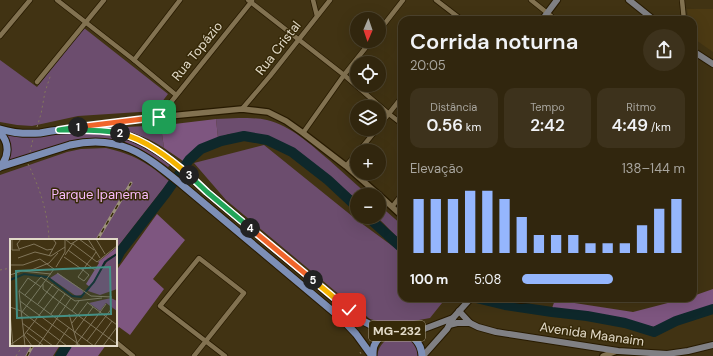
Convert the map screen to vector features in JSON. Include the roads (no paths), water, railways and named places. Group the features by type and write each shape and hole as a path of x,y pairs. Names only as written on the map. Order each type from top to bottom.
{"main road":[{"path":"545,16 557,0"},
{"path":"629,0 649,16"},
{"path":"697,54 713,64"},
{"name":"MG-232","path":"0,129 19,133 59,130 104,130 122,134 146,143 168,158 354,315 377,328 406,332 412,336 420,346 422,356"},
{"name":"MG-232","path":"0,133 8,148 7,156 0,167"},
{"name":"MG-232","path":"0,167 28,161 76,143 92,141 120,145 142,154 161,167 342,319 373,356"},
{"path":"422,356 467,302"},
{"name":"Avenida Maanaim","path":"461,309 470,323"},
{"path":"406,332 424,329 453,318"},
{"name":"Avenida Maanaim","path":"449,325 460,322 470,323 496,332 618,351 667,354 713,345"},
{"name":"MG-232","path":"373,356 374,346 380,338 388,332 398,331"}],"street":[{"path":"0,36 30,0"},
{"path":"57,0 176,95"},
{"path":"38,82 104,0"},
{"path":"134,60 180,0"},
{"path":"313,0 317,16"},
{"name":"Rua Cristal","path":"242,109 330,0"},
{"path":"386,22 403,0"},
{"path":"436,0 455,16"},
{"path":"531,0 551,16"},
{"path":"682,0 684,16"},
{"path":"251,1 344,75 398,121"},
{"name":"Rua Topázio","path":"159,117 251,1"},
{"path":"0,26 5,30"},
{"path":"303,133 344,75 365,48"},
{"path":"386,118 398,102"},
{"path":"59,130 159,117 242,109 268,112 286,121 303,133 346,166 371,188"},
{"path":"365,144 371,136"},
{"path":"346,166 350,161"},
{"path":"392,206 398,199"},
{"path":"386,201 398,212"},
{"path":"194,356 206,341 244,293 199,258 160,306 206,341 224,356"},
{"path":"117,343 133,356"},
{"path":"603,356 618,351"}],"waterway":[{"path":"117,258 189,160 201,149 221,141 244,136 267,140 292,152 328,180 350,200"},
{"path":"376,224 398,244"},
{"path":"493,302 625,323 654,332 676,321 713,309"},
{"path":"60,356 66,346"}],"railway":[{"path":"98,239 131,183"},
{"path":"27,356 32,346"}],"park label":[{"name":"Parque Ipanema","path":"100,194"}]}
